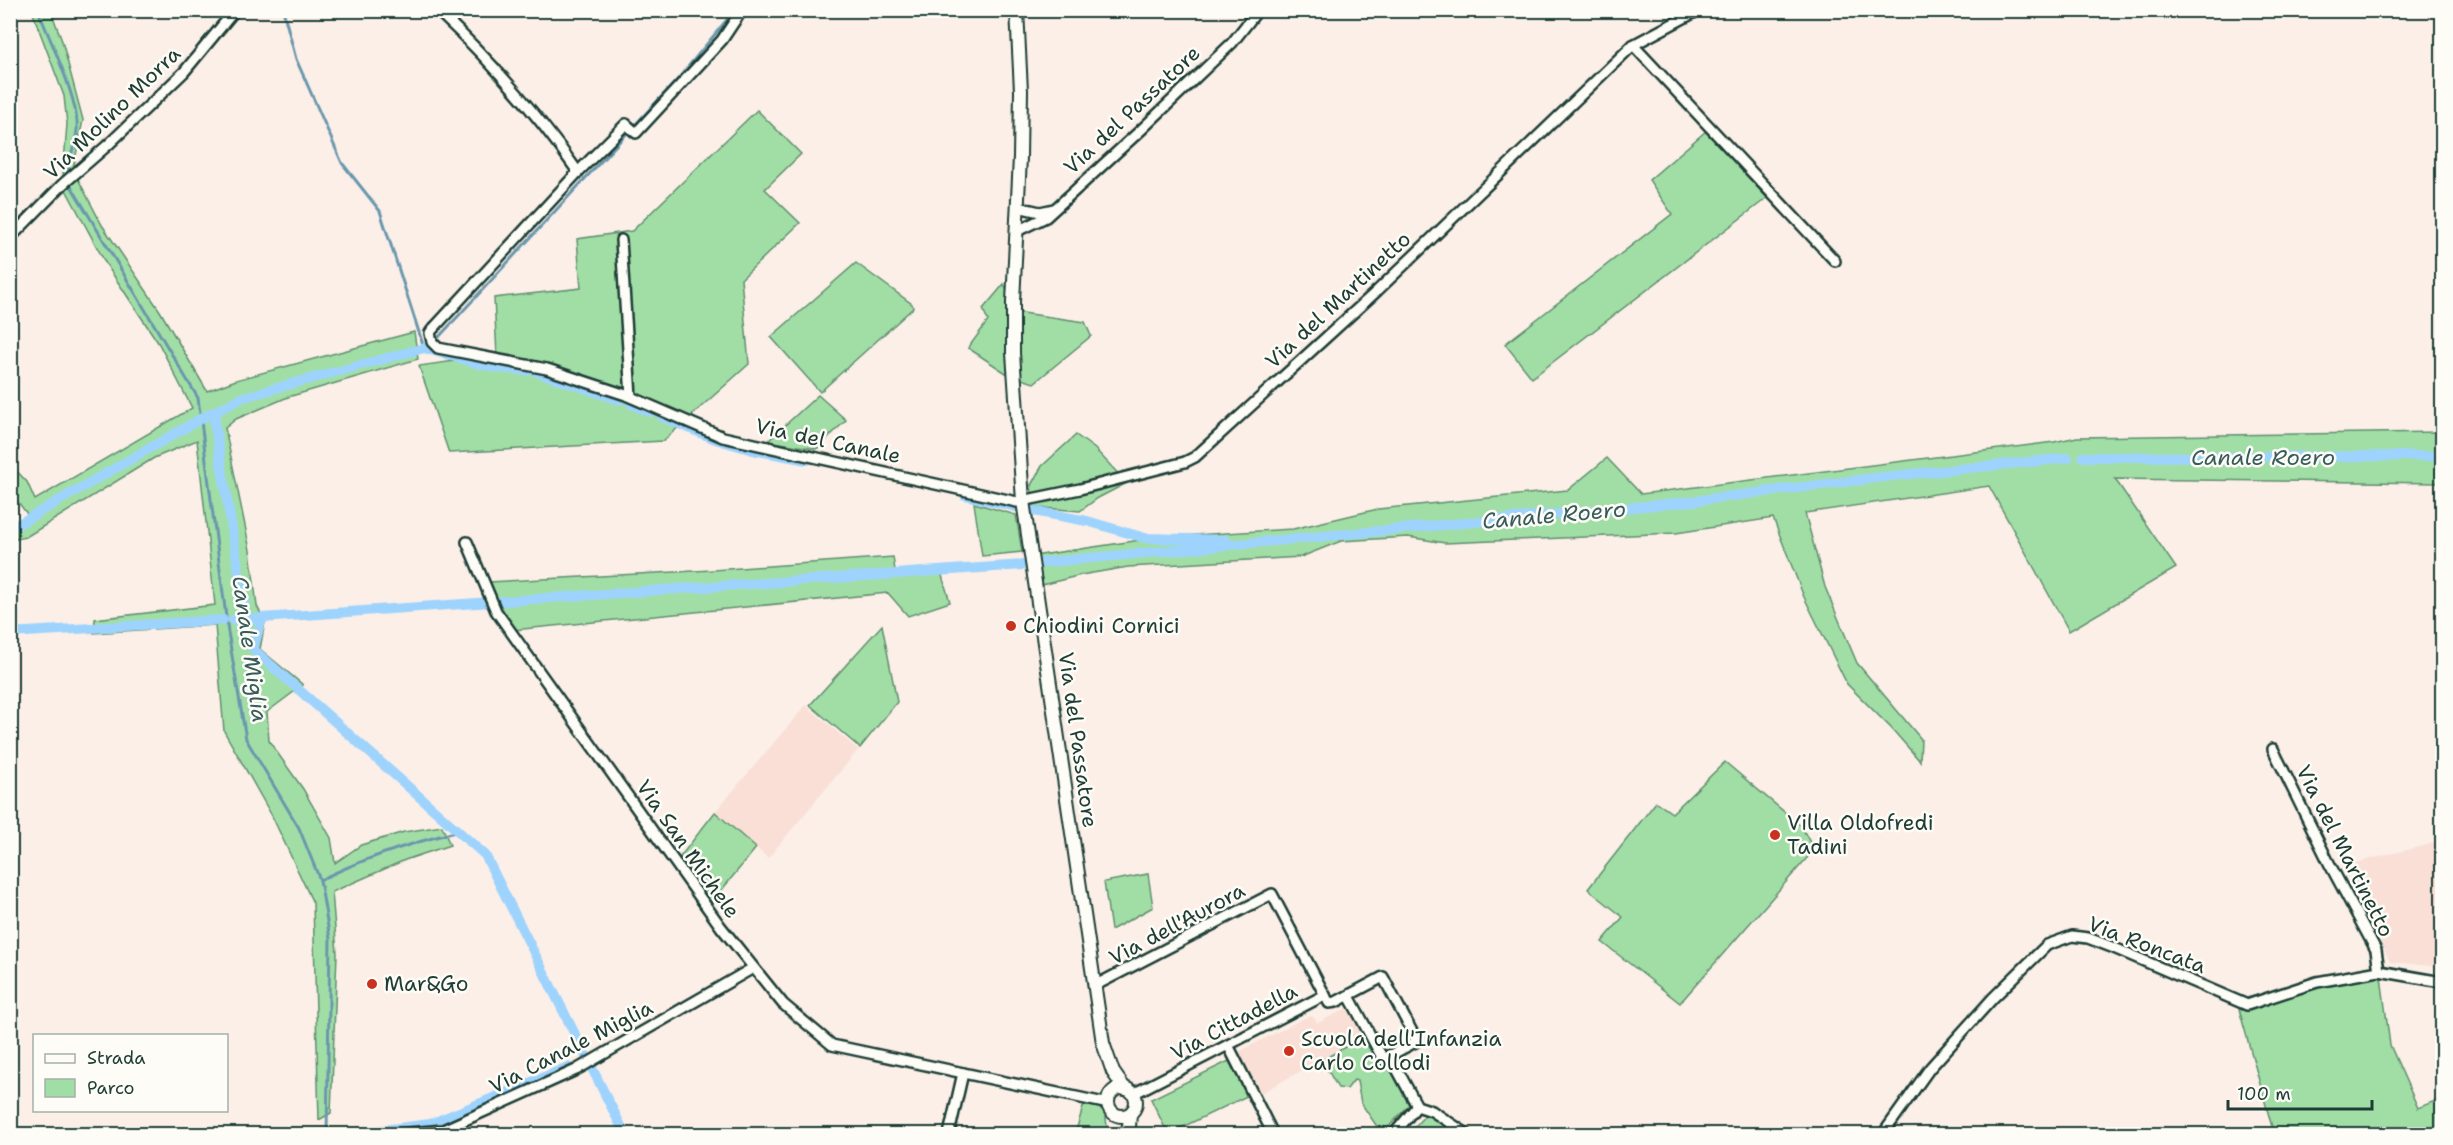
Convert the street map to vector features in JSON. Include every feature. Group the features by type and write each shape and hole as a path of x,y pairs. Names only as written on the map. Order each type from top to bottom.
{"street":[{"name":"Via Molino Morra","path":"10,238 63,184 110,144 184,72 235,10"},
{"path":"437,10 479,50 519,94 578,172 627,124 636,133 722,40 742,10"},
{"name":"Via del Passatore","path":"1017,10 1021,92 1013,353 1023,501 1103,1043 1113,1072 1129,1091"},
{"name":"Via del Passatore","path":"1017,231 1046,217 1141,130 1232,43 1258,10"},
{"name":"Via del Martinetto","path":"1023,501 1080,489 1185,462 1195,457 1377,291 1633,45 1697,11"},
{"path":"1633,45 1835,261"},
{"name":"Via del Canale","path":"578,172 432,330 430,338 438,348 547,369 631,397 723,437 1017,502 1023,501"},
{"path":"1018,207 1040,212 1054,209"},
{"path":"621,240 631,397"},
{"name":"Via San Michele","path":"467,542 494,607 656,836 753,968 783,1004 832,1045 963,1073 1110,1099"},
{"name":"Via del Martinetto","path":"2273,749 2329,863 2376,950 2379,971"},
{"name":"Via dell'Aurora","path":"1094,986 1272,894 1325,994"},
{"name":"Via Roncata","path":"1883,1134 1930,1068 1993,998 2047,945 2072,936 2088,938 2114,948 2247,1005 2317,982 2379,971 2442,982"},
{"name":"Via Canale Miglia","path":"398,1134 443,1130 589,1062 753,968"},
{"path":"1383,977 1417,1041 1383,1059 1349,996 1383,977"},
{"name":"Via Cittadella","path":"1129,1091 1228,1045 1325,994 1329,1003 1349,996"},
{"path":"1228,1045 1273,1134"},
{"path":"1390,1056 1417,1106 1432,1111 1467,1134"},
{"name":"Via del Passatore","path":"1110,1099 1113,1072"},
{"path":"949,1134 963,1073"},
{"path":"1117,1089 1129,1091 1136,1102 1130,1114 1129,1127 1124,1134 1110,1099 1117,1089"},
{"path":"1394,1134 1417,1106"},
{"path":"1116,1114 1130,1114"}],"shaded area":[{"path":"806,705 858,750 768,858 715,812"},
{"path":"2442,841 2442,967 2390,962 2347,865"},
{"name":"Scuola dell'Infanzia Carlo Collodi","path":"1347,1008 1363,1037 1259,1094 1237,1053 1308,1016 1312,1016 1318,1023"}],"green space":[{"path":"32,11 51,11 62,41 83,120 73,170 63,176 67,124 64,96"},
{"path":"757,110 801,154 765,189 800,223 741,279 749,364 663,441 449,453 419,366 497,355 494,298 581,288 577,239 632,231"},
{"path":"1706,131 1767,198 1532,378 1505,344 1672,214 1649,180"},
{"path":"77,177 102,225 160,311 207,391 236,380 414,332 418,359 288,397 236,419 225,428 250,550 257,606 265,622 260,649 303,685 267,712 269,741 303,789 331,838 335,863 361,845 404,832 442,826 450,845 405,860 332,892 337,953 331,1113 319,1120 313,903 272,816 224,731 215,625 94,633 95,619 215,605 197,440 154,458 26,537 11,540 11,526 28,515 11,493 10,464 27,482 35,500 192,408 159,344 106,264 65,188"},
{"path":"856,263 912,304 913,308 820,392 771,337"},
{"path":"1004,284 1016,312 1085,322 1091,336 1034,383 1009,375 968,348 988,321 983,309"},
{"path":"818,395 846,420 817,449 768,441"},
{"path":"2442,432 2442,483 2115,479 2176,568 2069,631 1989,486 1805,513 1825,587 1857,663 1921,739 1920,761 1847,684 1804,597 1773,518 1676,533 1445,543 1408,537 1341,541 1301,557 1128,567 1081,575 1038,586 1034,556 1161,537 1293,529 1378,509 1568,490 1607,458 1641,494 2054,442 2077,437"},
{"path":"1076,435 1095,449 1127,483 1098,498 1080,511 1034,507 1031,485 1042,466"},
{"path":"974,503 1016,515 1022,552 982,556"},
{"path":"893,557 896,577 941,572 950,602 908,616 888,593 513,630 499,612 489,582 713,570"},
{"path":"882,625 897,702 860,748 810,705"},
{"path":"1725,762 1801,826 1814,850 1680,1003 1602,942 1623,917 1588,889 1656,802 1672,813"},
{"path":"715,812 756,848 711,903 680,857"},
{"path":"1148,874 1153,907 1111,930 1104,882"},
{"path":"2362,969 2381,977 2390,1045 2418,1108 2442,1098 2442,1134 2274,1134 2239,1009 2242,999"},
{"path":"1363,1037 1380,1069 1388,1065 1409,1105 1382,1134 1361,1103 1357,1081 1354,1080 1347,1089 1338,1088 1322,1060"},
{"path":"1229,1061 1247,1096 1168,1134 1151,1099"},
{"path":"1084,1104 1105,1111 1108,1134 1075,1134"},
{"path":"1428,1112 1459,1134 1408,1134"}],"waterway":[{"name":"Canale Miglia","path":"38,10 69,87 77,118 77,130 68,171"},
{"path":"283,10 296,59 342,163 380,211 424,348"},
{"path":"634,126 678,79 735,10"},
{"path":"460,26 472,38"},
{"path":"438,338 629,131"},
{"name":"Canale Miglia","path":"71,186 198,398 228,632 246,739 299,828 320,880 330,939 327,1134"},
{"path":"10,529 202,418 244,397 424,348 483,365"},
{"path":"491,367 528,371"},
{"path":"537,372 620,400"},
{"path":"631,404 651,412"},
{"path":"217,411 214,420 245,609"},
{"path":"662,417 715,439 753,450 807,460"},
{"name":"Canale Roero","path":"2083,457 2442,456"},
{"name":"Canale Roero","path":"1038,563 1677,503 1891,476 2068,458"},
{"path":"965,495 1016,507"},
{"path":"1029,510 1087,521 1145,538 1226,540"},
{"path":"233,620 1023,565"},
{"path":"262,618 253,649 485,855 625,1134"},
{"path":"10,633 223,620"},
{"path":"320,880 388,852 459,831"},
{"path":"369,1134 376,1131 430,1124 568,1067"}],"place":[{"name":"Chiodini Cornici","path":"1011,626"},
{"name":"Villa Oldofredi Tadini","path":"1775,835"},
{"name":"Mar&Go","path":"372,984"},
{"name":"Scuola dell'Infanzia Carlo Collodi","path":"1289,1051"}]}
